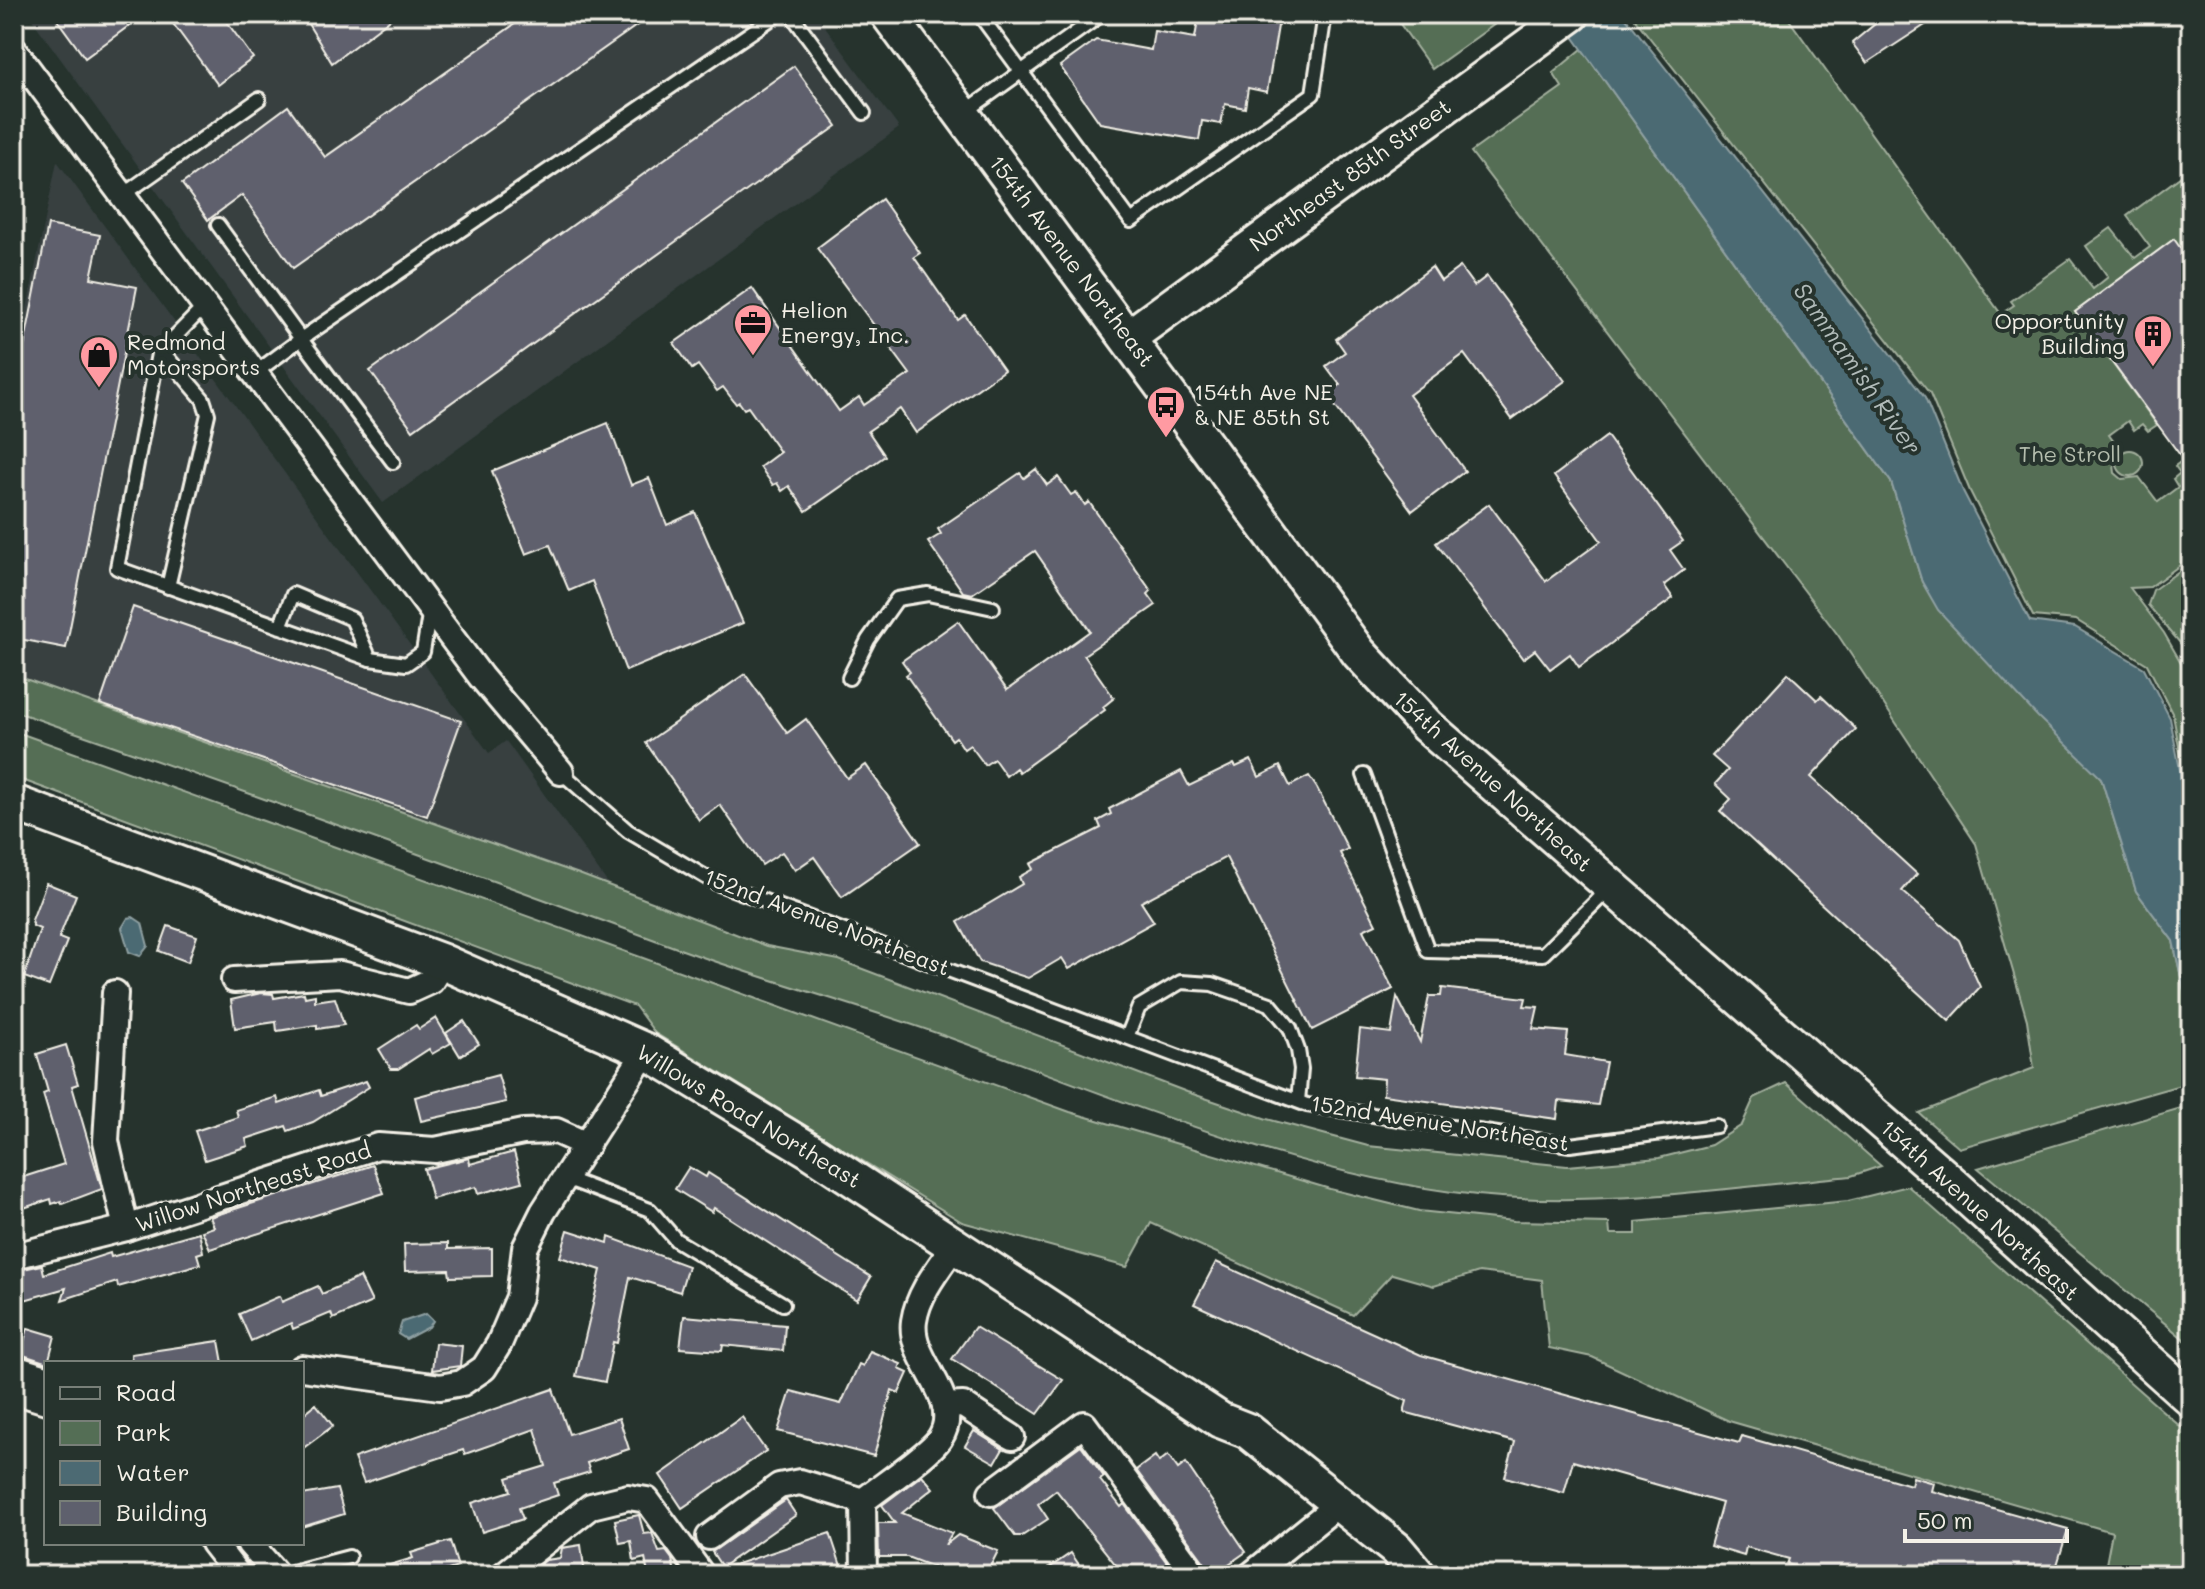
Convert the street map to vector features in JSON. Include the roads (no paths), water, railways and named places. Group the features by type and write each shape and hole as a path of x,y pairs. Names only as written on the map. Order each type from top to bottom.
{"street":[{"name":"154th Avenue Northeast","path":"888,14 1129,337 1312,590 1391,689 1427,726 1947,1179 2191,1399"},
{"name":"Northeast 85th Street","path":"1129,337 1572,14"},
{"name":"152nd Avenue Northeast","path":"14,50 481,677 561,772"},
{"name":"Willows Road Northeast","path":"14,803 443,962 646,1051 811,1151 1220,1420 1248,1431 1396,1549 1415,1575"},
{"path":"234,980 340,974 409,991 431,981 443,962"},
{"path":"115,993 106,1141 126,1228"},
{"path":"304,1368 440,1387 462,1383 484,1368 499,1344 519,1297 525,1248 565,1178 646,1051"},
{"name":"Willow Northeast Road","path":"14,1256 126,1228 378,1146 435,1150 523,1132 556,1131 587,1145"},
{"path":"863,1501 939,1440 946,1423 945,1406 916,1343 913,1324 920,1299 955,1245"},
{"path":"14,1368 44,1377"},
{"path":"14,1391 44,1400"},
{"path":"945,1406 963,1405 1012,1437"},
{"name":"Willows Road Northeast","path":"1220,1420 1236,1444 1325,1515 1373,1553 1415,1575"},
{"path":"991,1493 1084,1424 1195,1575"},
{"path":"709,1537 779,1486 800,1482 863,1501"},
{"path":"503,1575 591,1506 628,1497 647,1500 702,1575"},
{"path":"863,1501 864,1575"},
{"path":"1251,1575 1325,1515"},
{"path":"215,1545 238,1575"},
{"path":"251,1545 279,1575"}],"lane":[{"path":"255,373 778,14"},
{"path":"791,14 864,113"},
{"path":"979,14 1131,221 1313,94 1325,14"},
{"path":"962,114 1102,14"},
{"path":"123,195 259,99"},
{"path":"218,225 393,462"},
{"path":"205,306 158,354 117,568 370,659 406,664 423,652 430,605"},
{"path":"161,350 203,399 208,414 168,587"},
{"path":"280,627 293,594 352,619 370,659"},
{"path":"849,678 868,640 897,599 928,594 993,608"},
{"name":"152nd Avenue Northeast","path":"561,772 628,831 714,882 1298,1101 1570,1145 1716,1126"},
{"path":"1364,775 1428,951 1543,954 1612,887"},
{"path":"1127,1037 1139,1007 1181,982 1212,984 1270,1004 1290,1028 1298,1050 1301,1069 1298,1101"},
{"path":"565,1178 650,1210 676,1240 783,1304"},
{"path":"279,1575 349,1557"}],"water":[{"name":"Sammamish River","path":"1557,14 1623,14 1925,398 1963,491 2030,621 2075,627 2144,668 2170,718 2191,826 2191,1022 2173,941 2136,891 2101,778 2038,717 1938,610 1922,582 1891,482"},
{"path":"133,917 142,923 148,946 140,956 129,952 122,928 128,918"},
{"path":"426,1314 433,1321 429,1327 406,1339 398,1334 402,1322"}],"place":[{"name":"Helion Energy, Inc.","path":"753,357"},
{"name":"Opportunity Building","path":"2153,368"},
{"name":"Redmond Motorsports","path":"99,389"},
{"name":"154th Ave NE & NE 85th St","path":"1166,439"}],"park label":[{"name":"The Stroll","path":"2070,454"}]}
